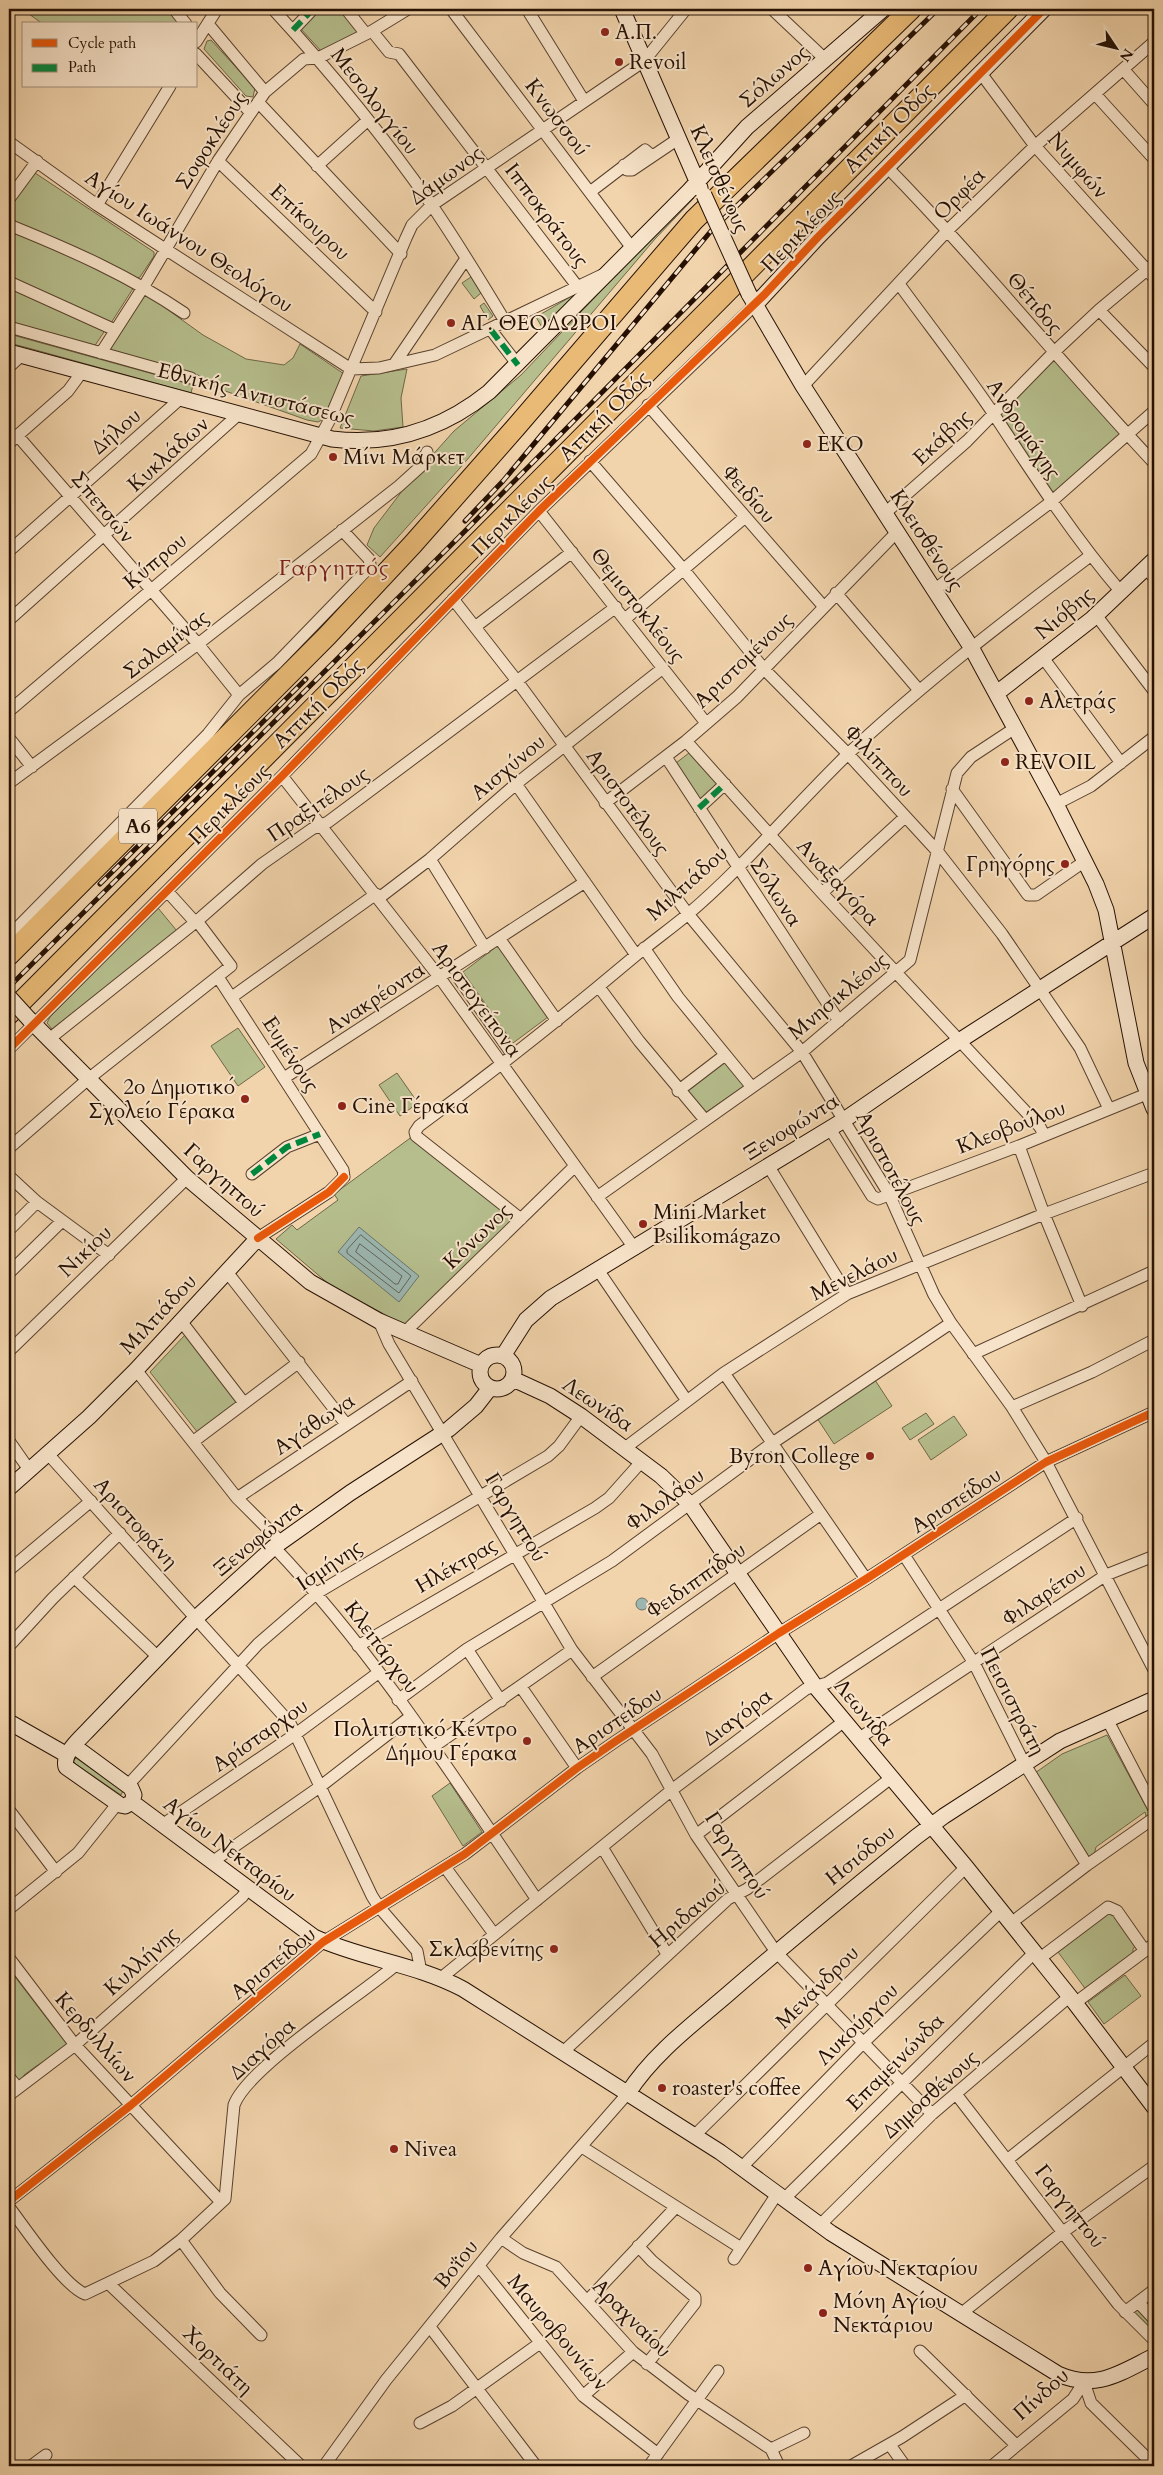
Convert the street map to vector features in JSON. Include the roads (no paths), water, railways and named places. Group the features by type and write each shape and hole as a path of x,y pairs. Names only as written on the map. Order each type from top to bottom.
{"highway":[{"name":"Αττική Οδός","path":"9,955 327,636 426,529 694,220 911,9"},
{"name":"Αττική Οδός","path":"9,1014 1008,9"}],"street":[{"path":"174,9 184,22"},
{"path":"198,38 217,9"},
{"name":"Μεσολογγίου","path":"273,9 318,58 368,120 432,205 506,323"},
{"path":"292,30 313,9"},
{"name":"Ιπποκράτους","path":"346,9 389,52 399,54 578,286"},
{"name":"Σοφοκλέους","path":"101,353 144,286 218,161 265,92 304,59 318,58 369,32 408,9"},
{"name":"Κνωσσού","path":"452,9 632,248"},
{"path":"527,9 584,101"},
{"name":"Κλεισθένους","path":"622,9 678,139 752,299 802,386 971,647 1085,861 1102,898 1113,943 1134,1056 1150,1092 1154,1110"},
{"path":"644,61 686,9"},
{"path":"772,9 826,60"},
{"name":"Σόλωνος","path":"697,181 747,127 883,9"},
{"name":"Περικλέους","path":"9,1049 31,1022 167,891 282,776 539,511 887,168 1044,9"},
{"path":"208,24 265,92"},
{"name":"Ορφέα","path":"802,386 948,230 1035,146 1154,42"},
{"path":"198,56 250,112"},
{"name":"Δάμωνος","path":"321,436 412,225 432,205 644,61"},
{"path":"1123,69 1154,104"},
{"name":"Νυμφών","path":"980,72 1035,146 1152,271"},
{"path":"98,205 169,88"},
{"path":"1095,94 1154,159"},
{"path":"258,102 401,254"},
{"path":"317,166 368,120"},
{"path":"590,192 645,150 652,156 678,139"},
{"name":"Αγίου Ιωάννου Θεολόγου","path":"9,142 98,205 351,369"},
{"path":"9,199 36,161"},
{"name":"Επίκουρου","path":"218,161 376,312"},
{"name":"Θέτιδος","path":"887,168 948,230 1053,353 1154,463"},
{"name":"Εθνικής Αντιστάσεως","path":"16,354 321,436 348,441 377,441 428,428 452,417 477,402 518,365 697,181"},
{"path":"9,225 68,249 144,286 184,313"},
{"path":"394,363 466,260"},
{"name":"Εκάβης","path":"884,514 994,414 1053,353 1099,310 1152,271"},
{"path":"351,369 379,368 435,355 506,323 607,273"},
{"path":"9,282 115,330"},
{"name":"Ανδρομάχης","path":"899,284 994,414 1051,502 1090,556 1121,592"},
{"path":"1099,310 1154,367"},
{"path":"9,327 191,378"},
{"path":"491,330 518,365"},
{"path":"9,367 16,354"},
{"path":"13,439 68,390 82,372"},
{"name":"Δήλου","path":"9,551 180,399"},
{"name":"Φειδίου","path":"648,405 744,518 824,607"},
{"path":"934,590 1051,502 1154,411"},
{"name":"Κυκλάδων","path":"9,620 239,414"},
{"name":"Κύπρου","path":"9,711 311,454 321,436"},
{"name":"Σπετσών","path":"13,439 70,497 198,644 239,695"},
{"name":"Σαλαμίνας","path":"9,783 198,644 413,474 420,467 427,452"},
{"name":"Φιλίππου","path":"590,461 684,570 764,669 848,754 938,852 1002,934 1084,1055 1109,1109"},
{"name":"Θεμιστοκλέους","path":"539,511 706,723"},
{"path":"625,619 744,518"},
{"path":"9,936 208,734 239,695 277,663 368,569 369,559 342,530"},
{"name":"Αριστομένους","path":"605,803 686,741 736,697 896,533"},
{"path":"475,627 572,552"},
{"name":"Μιλτιάδου","path":"521,1219 416,1136 415,1132 419,1126 501,1065 512,1054 557,1022 688,914 770,835 848,754 918,690 1090,556"},
{"name":"Νιόβης","path":"997,693 1044,659 1096,616 1121,592 1151,569"},
{"path":"836,593 918,690"},
{"name":"Αριστοτέλους","path":"453,599 517,681 688,914 802,1052 888,1194 934,1295 951,1323 1012,1407 1046,1462 1077,1518 1154,1670"},
{"name":"Πραξιτέλους","path":"48,1040 196,921 262,864 312,829 321,826 616,607"},
{"path":"1096,616 1154,692"},
{"path":"1044,659 1121,763"},
{"name":"Αισχύνου","path":"232,997 430,859 516,784 663,668"},
{"name":"Μνησικλέους","path":"597,1197 751,1086 802,1052 910,960 957,773 963,764 1015,728"},
{"path":"9,738 32,767"},
{"path":"1056,804 1091,786 1154,738"},
{"name":"Αναξαγόρα","path":"686,741 822,893 1040,1127 1044,1135"},
{"name":"Σόλωνα","path":"666,757 839,1021"},
{"name":"Αριστογείτονα","path":"282,776 378,896 440,978 635,1249"},
{"path":"516,784 585,882 640,952 751,1086"},
{"path":"699,808 725,784"},
{"path":"952,788 1025,893 1029,896 1036,895 1085,861"},
{"path":"822,893 905,817"},
{"path":"430,859 485,948"},
{"name":"Ανακρέοντα","path":"284,1078 585,882"},
{"path":"9,1148 87,1080 231,966 196,921 167,891"},
{"name":"Ξενοφώντα","path":"503,1356 526,1320 541,1305 830,1129 959,1041 1154,916"},
{"path":"500,938 557,1022"},
{"path":"452,970 512,1054"},
{"name":"Ευμένους","path":"218,977 343,1170 344,1177"},
{"path":"599,987 678,1091 704,1120"},
{"name":"Γαργηττού","path":"9,997 87,1080 188,1178 310,1282 379,1321 389,1344 572,1650 652,1754 673,1789 696,1835 776,1952 932,2114"},
{"path":"678,1091 725,1055"},
{"name":"Κλεοβούλου","path":"888,1194 1019,1146 1150,1092"},
{"path":"830,1129 872,1196 878,1199 888,1194"},
{"path":"252,1174 287,1147 320,1134"},
{"path":"1019,1146 1044,1214 1082,1306"},
{"name":"Κόνωνος","path":"405,1332 575,1166"},
{"path":"769,1167 847,1294"},
{"name":"Μενελάου","path":"625,1448 724,1374 847,1294 1044,1214 1154,1173"},
{"path":"9,1176 37,1202 109,1255"},
{"name":"Μιλτιάδου","path":"9,1488 30,1471 136,1370 258,1238 329,1192 344,1177"},
{"name":"Νικίου","path":"9,1351 188,1178"},
{"path":"9,1230 37,1202"},
{"path":"9,1273 62,1221"},
{"path":"598,1270 687,1401"},
{"path":"974,1354 1082,1306 1154,1271"},
{"path":"227,1272 346,1424"},
{"path":"181,1320 244,1403"},
{"path":"379,1321 481,1365"},
{"name":"Φιλολάου","path":"398,1700 467,1649 543,1601 612,1562 771,1444 951,1323"},
{"path":"1012,1407 1092,1372 1154,1340"},
{"path":"503,1356 514,1368 513,1379 506,1387 490,1388 482,1381 480,1376 481,1365 488,1357 503,1356"},
{"path":"194,1442 299,1362"},
{"name":"Κλειτάρχου","path":"136,1370 237,1498 277,1544 358,1646 433,1747 537,1900"},
{"path":"724,1374 866,1579"},
{"name":"Λεωνίδα","path":"513,1379 550,1396 581,1416 642,1461 676,1489 690,1504 815,1686 843,1722 966,1867 1154,2107"},
{"name":"Αγάθωνα","path":"237,1498 412,1381"},
{"name":"Ξενοφώντα","path":"70,1751 196,1618 277,1544 350,1493 460,1421 490,1388"},
{"name":"Αριστείδου","path":"9,2201 131,2105 323,1942 445,1867 492,1834 577,1768 633,1730 1046,1462 1154,1412"},
{"name":"Ισμήνης","path":"128,1785 268,1635 317,1593 548,1456 559,1446 581,1416"},
{"path":"9,1441 30,1471"},
{"name":"Αριστοφάνη","path":"48,1454 297,1733 356,1865 379,1907 417,1951 421,1972"},
{"name":"Ηλέκτρας","path":"358,1646 609,1498 642,1461"},
{"path":"9,1570 91,1501"},
{"name":"Φειδιππίδου","path":"592,1677 821,1514"},
{"name":"Διαγόρα","path":"441,1978 673,1789 806,1689 827,1683 1077,1518"},
{"path":"9,1646 74,1577 120,1533"},
{"name":"Πεισιστράτη","path":"904,1555 974,1663 1024,1764 1087,1865"},
{"name":"Φιλαρέτου","path":"858,1739 1106,1575 1154,1556"},
{"path":"74,1577 158,1657"},
{"path":"467,1649 501,1701"},
{"path":"433,1747 572,1650"},
{"name":"Αρίσταρχου","path":"162,1825 297,1733 378,1673"},
{"path":"521,1687 577,1768"},
{"name":"Ησιόδου","path":"628,2092 655,2058 776,1952 932,1825 1060,1741 1154,1699"},
{"path":"212,1862 321,1786 410,1717"},
{"path":"1107,1719 1154,1809"},
{"path":"9,1722 70,1751 128,1785 134,1795 56,1872 9,1909"},
{"path":"696,1835 843,1722"},
{"name":"Αγίου Νεκταρίου","path":"70,1751 65,1763 69,1769 162,1825 306,1932 323,1942 441,1978 628,2092 742,2167 820,2225 1058,2374 1084,2382"},
{"name":"Ηριδανού","path":"563,2052 728,1899 747,1889 891,1778"},
{"path":"9,1810 56,1872"},
{"path":"1011,1924 1087,1865 1154,1818"},
{"path":"602,1847 667,1954"},
{"path":"445,1867 494,1934"},
{"name":"Μενάνδρου","path":"695,2136 966,1867"},
{"name":"Κυλλήνης","path":"13,2092 75,2045 242,1897 248,1889"},
{"name":"Επαμεινώνδα","path":"734,2259 781,2196 1036,1956 1108,1907 1117,1910 1150,1947"},
{"name":"Λυκούργου","path":"742,2167 864,2043 1001,1911"},
{"name":"Δημοσθένους","path":"820,2225 932,2114 1072,2000 1150,1947"},
{"name":"Κερδυλλίων","path":"9,1958 75,2045 221,2202"},
{"name":"Διαγόρα","path":"221,2202 225,2199 234,2105 238,2096 261,2070 398,1964"},
{"path":"1008,2160 1154,2043"},
{"path":"9,2077 13,2092"},
{"name":"Βοΐου","path":"324,2466 376,2394 501,2238 628,2092"},
{"name":"Γαργηττού","path":"956,2094 1125,2312 1154,2340"},
{"path":"582,2146 741,2248"},
{"path":"962,2313 1063,2232 1154,2166"},
{"path":"9,2207 78,2292 85,2294 154,2261 181,2240 221,2202"},
{"path":"587,2301 676,2207"},
{"name":"Αραχναίου","path":"501,2238 523,2253 556,2268 633,2352 647,2364 770,2449 779,2466"},
{"path":"181,2240 220,2293 261,2335"},
{"path":"638,2246 652,2261 695,2297 694,2303 647,2364"},
{"name":"Μαυροβουνίων","path":"479,2266 583,2396 658,2454"},
{"name":"Χορτιάτη","path":"108,2283 301,2466"},
{"path":"1125,2312 1154,2290"},
{"path":"1138,2302 1154,2319"},
{"path":"430,2327 475,2389 536,2466"},
{"path":"420,2423 452,2406 540,2343"},
{"path":"920,2350 1016,2446"},
{"path":"583,2396 633,2352"},
{"name":"Πίνδου","path":"996,2465 1073,2399 1084,2382 1114,2376 1154,2356"},
{"path":"649,2466 718,2371"},
{"path":"1084,2382 1092,2403 1154,2465"},
{"path":"851,2466 890,2445 966,2395"},
{"path":"770,2449 804,2433"},
{"path":"890,2445 905,2466"},
{"path":"31,2466 46,2455"}],"water":[{"path":"359,1227 419,1276 399,1302 338,1252"},
{"path":"642,1598 648,1604 642,1610 636,1604"}],"railway":[{"path":"465,521 503,481 711,231 938,9"},
{"path":"9,987 464,532 981,9"},
{"path":"100,884 306,679"}],"place":[{"name":"Α.Π.","path":"605,32"},
{"name":"Revoil","path":"619,62"},
{"name":"ΑΓ. ΘΕΟΔΩΡΟΙ","path":"451,323"},
{"name":"ΕΚΟ","path":"807,444"},
{"name":"Μίνι Μάρκετ","path":"333,457"},
{"name":"Αλετράς","path":"1029,701"},
{"name":"REVOIL","path":"1005,762"},
{"name":"Γρηγόρης","path":"1065,864"},
{"name":"2ο Δημοτικό Σχολείο Γέρακα","path":"245,1099"},
{"name":"Cine Γέρακα","path":"342,1106"},
{"name":"Mini Market Psilikomágazo","path":"643,1224"},
{"name":"Byron College","path":"870,1456"},
{"name":"Πολιτιστικό Κέντρο Δήμου Γέρακα","path":"527,1741"},
{"name":"Σκλαβενίτης","path":"554,1949"},
{"name":"roaster's coffee","path":"662,2088"},
{"name":"Nivea","path":"394,2149"},
{"name":"Αγίου Νεκταρίου","path":"808,2268"},
{"name":"Μόνη Αγίου Νεκτάριου","path":"823,2313"}],"district":[{"name":"Γαργηττός","path":"334,567"}]}
